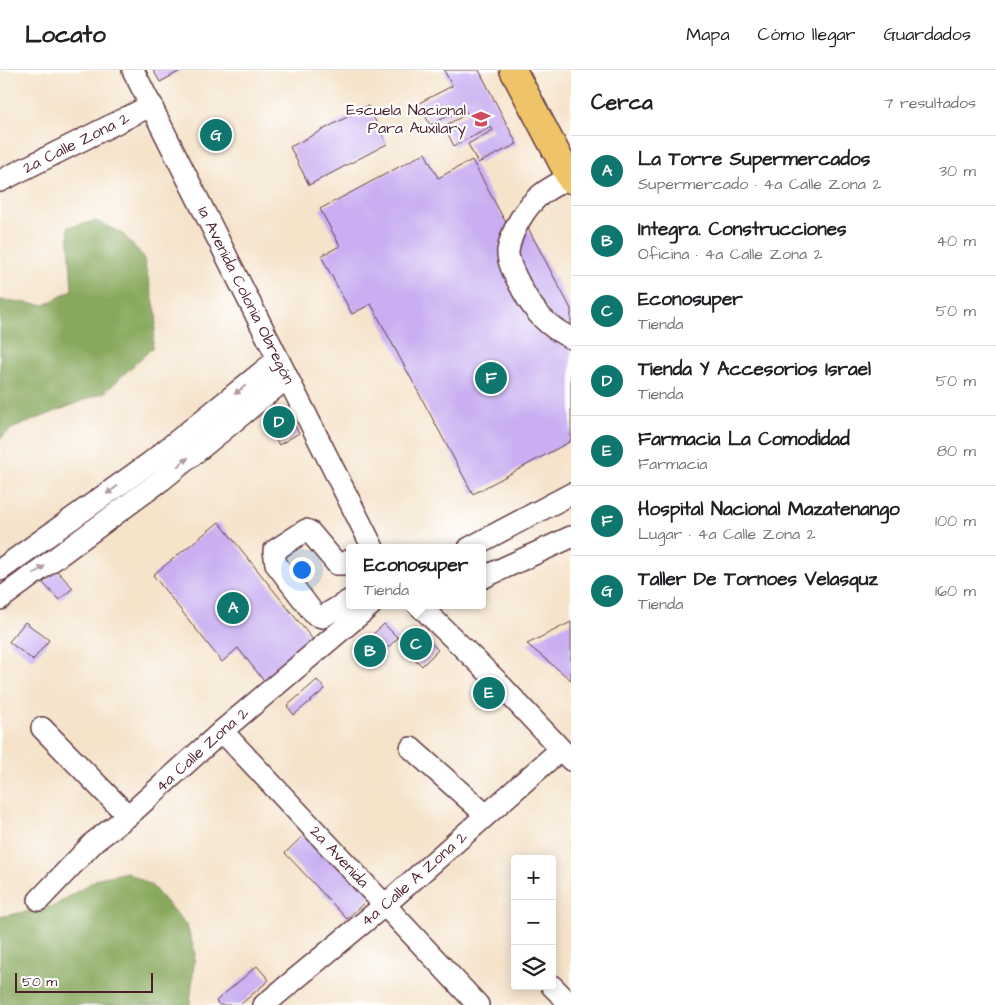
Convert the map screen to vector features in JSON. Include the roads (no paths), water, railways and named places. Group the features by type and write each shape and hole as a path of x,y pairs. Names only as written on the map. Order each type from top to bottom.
{"main road":[{"path":"513,70 570,179"}],"street":[{"name":"1a Avenida Colonia Obregón","path":"133,70 370,544"},
{"name":"2a Calle Zona 2","path":"0,181 152,105"},
{"path":"570,179 542,193 532,203 518,224 508,253 516,277 533,309 552,329 571,338"},
{"path":"0,570 282,368"},
{"path":"0,599 163,479 282,368"},
{"path":"151,462 163,479"},
{"path":"477,544 571,494"},
{"path":"61,528 74,545"},
{"path":"346,563 337,564 310,532 306,530 274,551 276,564 315,615 322,617 346,602"},
{"path":"486,576 571,537"},
{"name":"4a Calle Zona 2","path":"39,900 94,842 128,816 222,732 366,609"},
{"path":"423,609 494,678 566,755"},
{"path":"42,728 128,816"},
{"name":"2a Avenida","path":"222,732 286,802 386,904 478,1005"},
{"path":"411,748 486,815"},
{"name":"4a Calle A Zona 2","path":"264,1005 386,904 486,815 566,755"},
{"path":"556,990 571,1005"}],"place":[{"name":"Escuela Nacional Para Auxilary","path":"481,119"},
{"name":"Taller De Tornoes Velasquz","path":"216,135"},
{"name":"Hospital Nacional Mazatenango","path":"491,378"},
{"name":"Tienda Y Accesorios Israel","path":"279,422"},
{"name":"La Torre Supermercados","path":"233,608"},
{"name":"Econosuper","path":"416,644"},
{"name":"Integra. Construcciones","path":"370,651"},
{"name":"Farmacia La Comodidad","path":"489,693"}]}
